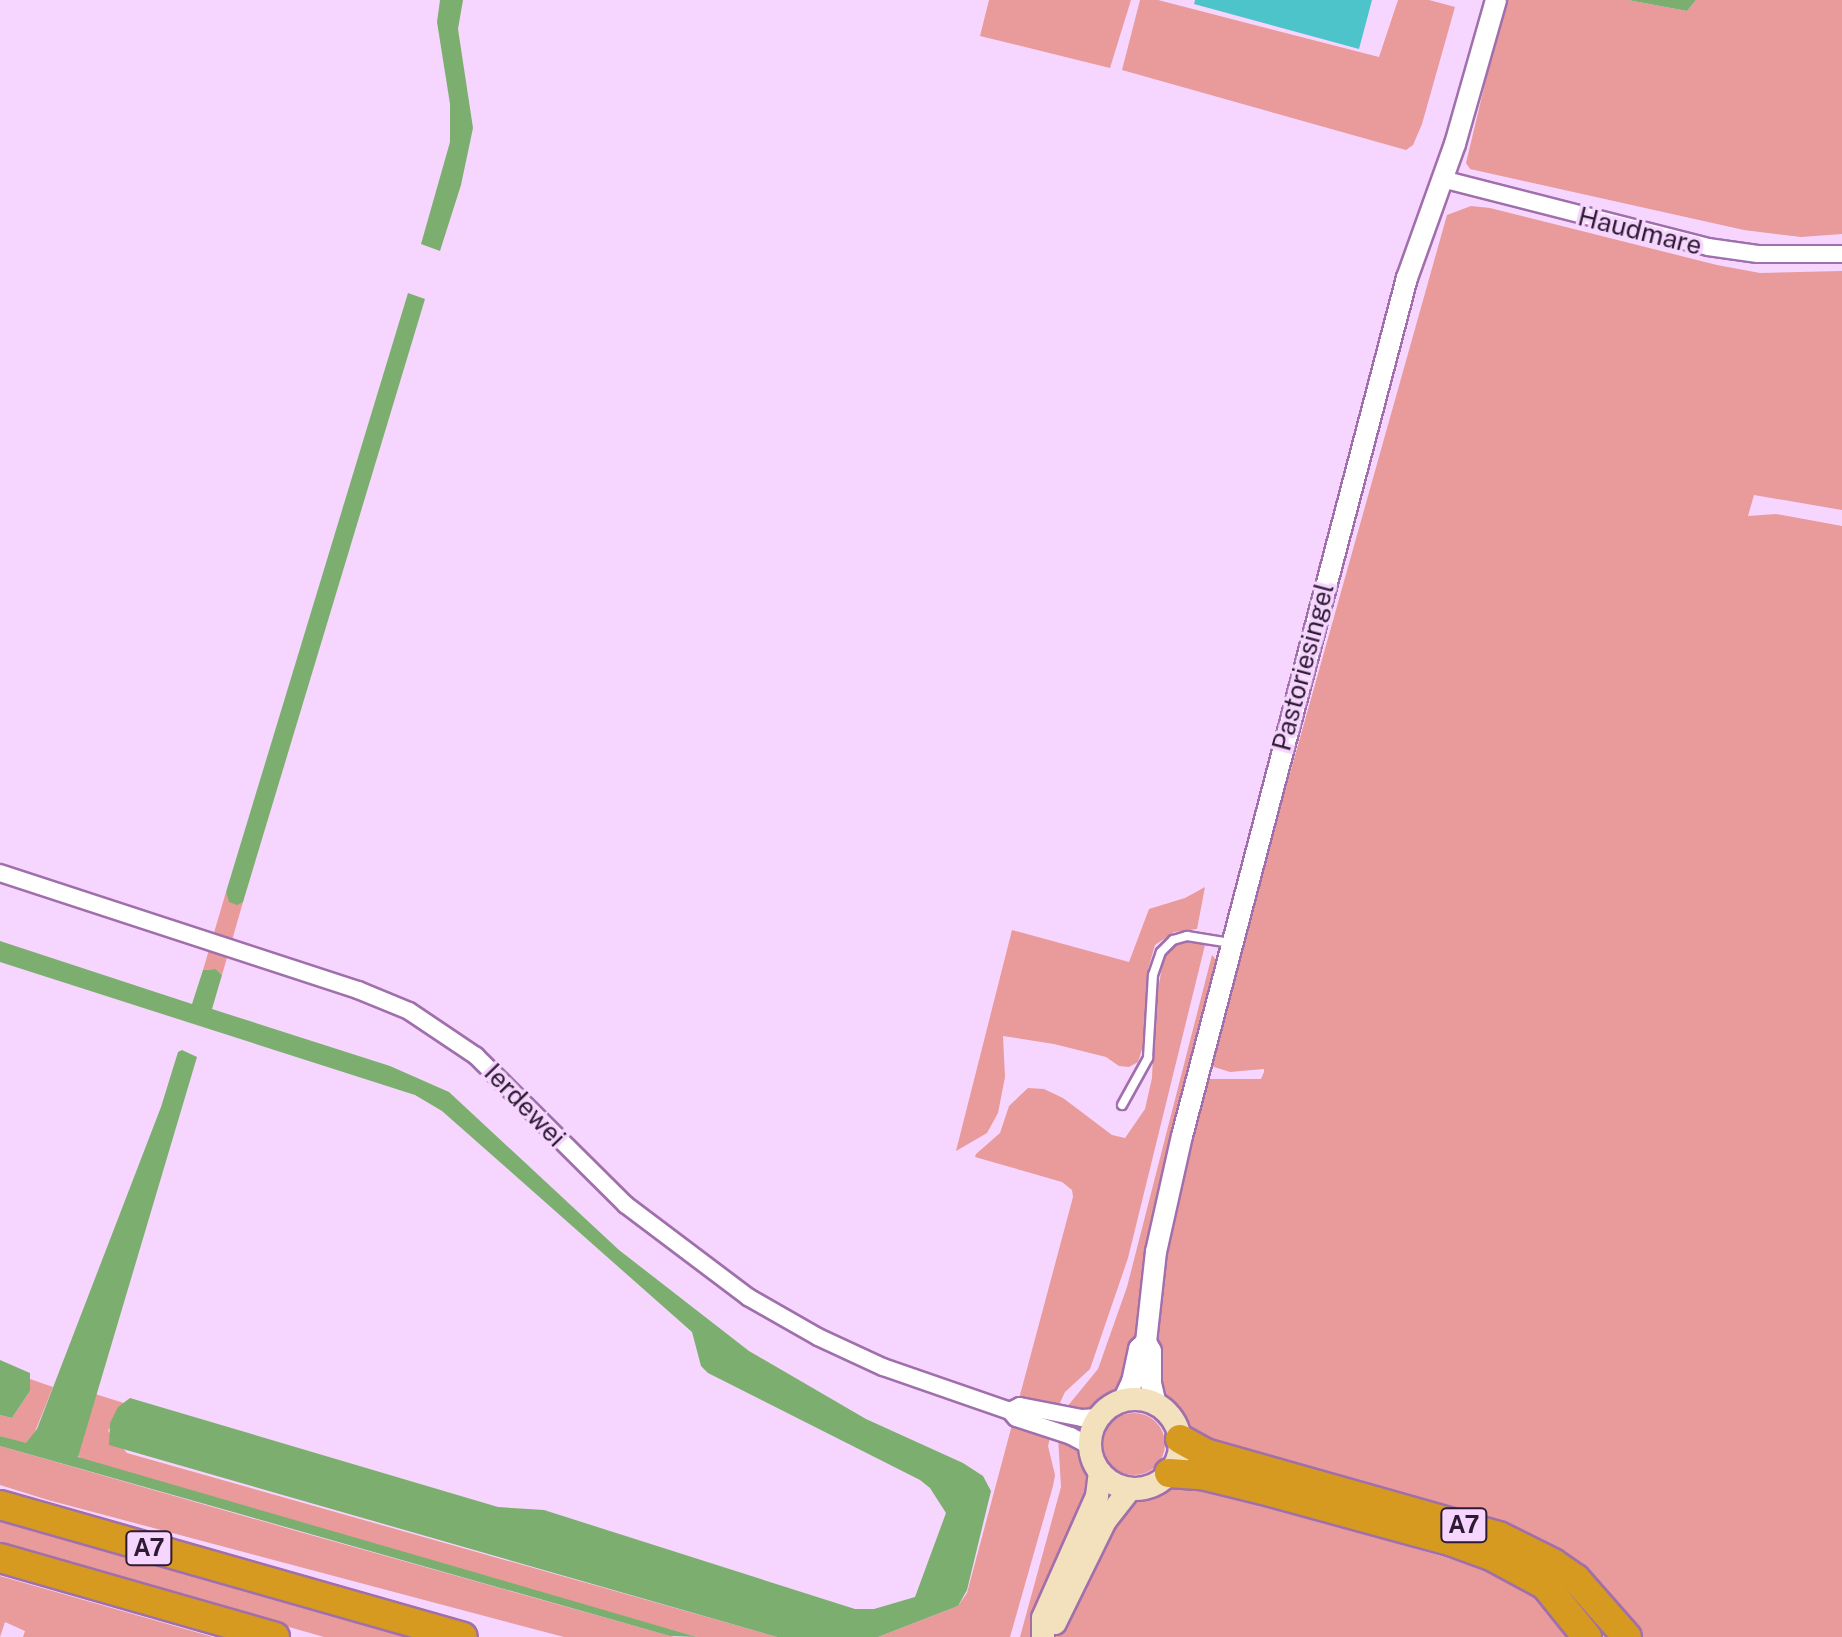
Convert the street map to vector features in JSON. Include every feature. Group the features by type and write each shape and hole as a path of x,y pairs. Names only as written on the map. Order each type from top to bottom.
{"highway":[{"name":"A7","path":"1180,1439 1205,1453 1499,1536 1540,1556 1576,1579 1627,1637"},
{"name":"A7","path":"1169,1473 1201,1475 1253,1488 1450,1541 1491,1556 1545,1585 1587,1637"},
{"name":"A7","path":"0,1505 463,1637"},
{"name":"A7","path":"0,1558 275,1637"}],"main road":[{"path":"1140,1399 1156,1405 1172,1419 1180,1439 1178,1457 1169,1473 1154,1485 1130,1489 1113,1484 1100,1472 1090,1446 1099,1417 1123,1401 1140,1399"},
{"path":"1044,1635 1043,1618 1097,1496 1100,1472"},
{"path":"1044,1635 1055,1623 1113,1508 1130,1489"}],"street":[{"name":"Pastoriesingel","path":"1156,1405 1151,1384 1151,1351 1146,1342 1156,1252 1172,1176 1230,943 1407,278 1466,108 1496,0"},
{"name":"Haudmare","path":"1442,179 1708,247 1758,254 1842,254"},
{"name":"Ierdewei","path":"0,873 358,990 409,1011 445,1032 484,1062 616,1196 715,1275 790,1322 848,1351 942,1390 1010,1411 1016,1418 1077,1438 1090,1446"},
{"name":"Pastoriesingel","path":"1123,1401 1132,1382 1139,1349 1146,1342"},
{"name":"Ierdewei","path":"1010,1411 1020,1406 1082,1418 1099,1417"}],"lane":[{"path":"1122,1105 1148,1058 1153,975 1164,947 1187,936 1230,943"}],"shaded area":[{"path":"440,0 463,0 458,29 473,128 461,185 440,251 421,244 450,142 450,104 437,22"},
{"path":"989,0 1131,0 1110,68 980,36"},
{"path":"1140,0 1158,0 1379,57 1398,0 1429,0 1455,7 1422,124 1413,145 1406,150 1122,70"},
{"path":"1505,0 1628,0 1687,11 1696,0 1842,0 1842,234 1801,237 1744,230 1470,169 1466,163"},
{"path":"1628,0 1696,0 1687,11"},
{"path":"1471,206 1760,273 1842,271 1842,510 1754,495 1748,516 1776,514 1842,526 1842,1637 1642,1637 1594,1580 1188,1432 1159,1387 1155,1317 1170,1221 1204,1079 1261,1079 1264,1072 1264,1069 1230,1072 1208,1065 1447,215"},
{"path":"408,293 425,299 243,902 237,905 229,902 226,892"},
{"path":"1205,887 1197,929 1174,932 1155,945 1148,969 1144,1043 1138,1062 1129,1067 1119,1066 1106,1057 1003,1036 1005,1077 998,1113 987,1133 956,1151 1012,930 1129,962 1149,909 1185,898"},
{"path":"226,892 230,902 243,902 222,975 216,969 203,970"},
{"path":"0,941 192,1004 203,970 216,969 222,975 212,1009 390,1066 449,1092 619,1250 749,1351 866,1419 963,1463 983,1476 991,1491 967,1590 958,1606 878,1637 777,1637 109,1445 110,1423 118,1407 130,1398 498,1507 544,1510 855,1609 874,1609 915,1597 946,1513 930,1488 920,1480 708,1373 701,1366 692,1332 442,1111 415,1095 0,962"},
{"path":"1192,941 1205,945 1128,1258 1090,1369 1065,1392 1058,1407 1048,1446 1055,1475 1053,1486 1010,1637 878,1637 958,1606 967,1593 1073,1197 1072,1190 1062,1182 975,1157 976,1154 1000,1133 1009,1106 1028,1088 1044,1089 1063,1098 1112,1135 1125,1138 1145,1109 1152,1078 1155,1007 1163,961 1173,947"},
{"path":"1212,955 1218,962 1130,1373 1121,1389 1098,1406 1079,1411 1066,1408 1098,1369 1127,1287"},
{"path":"182,1050 197,1057 78,1457 697,1637 670,1636 0,1446 0,1436 26,1443 37,1429 161,1107 178,1052"},
{"path":"0,1360 30,1373 30,1391 12,1418 0,1415"},
{"path":"30,1379 53,1387 32,1439 26,1444 0,1436 0,1415 12,1418 30,1391"},
{"path":"95,1394 124,1403 108,1431 127,1453 777,1637 697,1637 82,1461 77,1454"},
{"path":"1128,1413 1140,1413 1156,1422 1163,1432 1163,1456 1156,1466 1140,1475 1128,1475 1108,1461 1103,1450 1103,1438 1117,1418"},
{"path":"1058,1437 1081,1450 1092,1478 1031,1637 1020,1637 1061,1487"},
{"path":"0,1446 674,1637 564,1637 48,1500 0,1485"},
{"path":"1174,1486 1200,1486 1482,1568 1527,1590 1545,1605 1571,1637 1055,1637 1093,1556 1130,1500"},
{"path":"0,1515 430,1637 324,1637 0,1544"},
{"path":"0,1576 213,1637 23,1637 25,1631 5,1622 0,1637"}],"building":[{"path":"1195,0 1372,0 1359,49 1194,4"}]}
